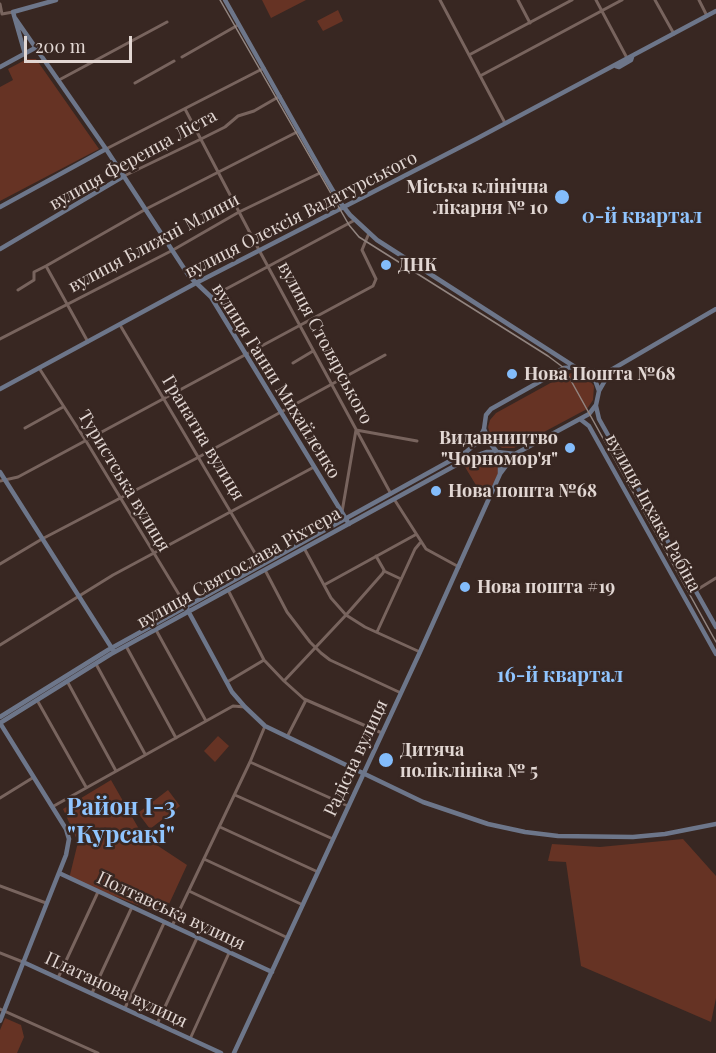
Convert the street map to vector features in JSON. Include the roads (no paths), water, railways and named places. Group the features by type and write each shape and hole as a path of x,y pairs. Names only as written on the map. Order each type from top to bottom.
{"street":[{"path":"0,4 2,14 56,0"},
{"path":"225,0 322,172 344,208 355,220 369,233 575,367 593,372 611,370 716,309"},
{"path":"440,0 505,124"},
{"path":"518,0 530,23"},
{"path":"469,55 572,0"},
{"path":"596,0 629,58"},
{"path":"480,75 622,0"},
{"path":"655,0 674,34"},
{"path":"699,0 707,16"},
{"name":"вулиця Олексія Вадатурського","path":"0,389 259,250 616,66 625,64 631,60 629,58 716,11"},
{"name":"вулиця Ганни Михайленко","path":"13,12 25,54"},
{"name":"вулиця Ганни Михайленко","path":"15,18 106,149 189,276 211,297 345,519"},
{"path":"57,81 167,22"},
{"path":"182,57 238,24"},
{"path":"0,67 35,48"},
{"path":"135,83 174,61"},
{"path":"0,207 106,149 264,68"},
{"name":"вулиця Ференца Ліста","path":"0,249 124,176 201,139 238,116 254,111 280,96"},
{"name":"вулиця Столярського","path":"185,110 392,497 420,543 432,554 459,567"},
{"path":"18,290 34,280 34,272 146,209 299,131"},
{"name":"вулиця Ближні Млини","path":"0,339 173,250 239,212 322,172"},
{"path":"211,297 355,220"},
{"path":"2,480 18,477 376,284 363,250 369,233"},
{"path":"46,266 88,342"},
{"name":"Гранатна вулиця","path":"120,325 197,459 263,567 287,612 315,647 330,660 401,693"},
{"path":"292,363 313,351"},
{"path":"0,564 42,539 197,459 385,355"},
{"name":"вулиця Святослава Ріхтера","path":"392,497 466,453 478,442 484,429 486,415 491,409 564,368 575,367"},
{"name":"Туристська вулиця","path":"39,368 188,609 227,682 244,707 265,726 404,794 488,824 525,832 589,837 665,834 716,824"},
{"path":"583,369 594,377 599,391"},
{"path":"515,454 591,412 596,405 599,391 611,370"},
{"name":"вулиця Іцхака Рабіна","path":"596,405 599,419 716,627"},
{"path":"25,428 63,407"},
{"name":"вулиця Іцхака Рабіна","path":"580,419 589,426 716,654"},
{"path":"484,429 501,463 500,474"},
{"path":"345,519 356,430 417,441"},
{"name":"вулиця Святослава Ріхтера","path":"0,717 113,650 345,519 478,453 515,454"},
{"name":"Радісна вулиця","path":"234,1053 500,474 515,454"},
{"path":"0,645 113,575 314,467"},
{"path":"0,472 2,480 113,650"},
{"name":"вулиця Святослава Ріхтера","path":"0,723 96,664 113,650 126,646 156,630 188,609 228,590 263,567 304,548 345,519"},
{"path":"324,585 415,534"},
{"path":"377,633 415,549 420,543"},
{"path":"304,548 324,585 346,615 377,633 420,652"},
{"path":"376,556 384,571 401,579"},
{"path":"284,681 384,571"},
{"path":"695,591 716,578"},
{"path":"228,590 264,660 284,681 306,700 382,733"},
{"path":"156,630 206,721"},
{"path":"126,646 177,738"},
{"path":"227,682 264,660"},
{"path":"96,664 146,755"},
{"path":"67,681 116,771"},
{"path":"37,700 86,787"},
{"path":"287,737 306,700"},
{"path":"52,807 233,706 244,707"},
{"path":"0,723 66,829 69,839 66,855 2,1010 0,1022"},
{"path":"172,926 235,795 265,726"},
{"path":"250,762 348,806"},
{"path":"0,798 34,777"},
{"path":"235,795 333,839"},
{"path":"220,827 318,872"},
{"path":"204,859 303,904"},
{"name":"Полтавська вулиця","path":"59,873 272,972"},
{"path":"0,886 46,903"},
{"path":"189,891 288,938"},
{"path":"58,978 99,892"},
{"path":"92,993 132,907"},
{"path":"125,1008 164,922"},
{"path":"157,1024 197,938"},
{"path":"190,1039 229,952"},
{"name":"Платанова вулиця","path":"0,953 221,1053"},
{"path":"2,1010 98,1053"}],"tram line":[{"path":"220,0 349,225 359,237 564,368 716,642"}],"place":[{"name":"Міська клінічна лікарня № 10","path":"562,197"},
{"name":"ДНК","path":"386,265"},
{"name":"Нова Пошта №68","path":"512,374"},
{"name":"Видавництво \"Чорномор'я\"","path":"570,448"},
{"name":"Нова пошта №68","path":"436,491"},
{"name":"Нова пошта #19","path":"465,587"},
{"name":"Дитяча поліклініка № 5","path":"386,760"}],"district":[{"name":"0-й квартал","path":"642,217"},
{"name":"16-й квартал","path":"560,676"},
{"name":"Район І-3 \"Курсакі\"","path":"121,822"}]}
